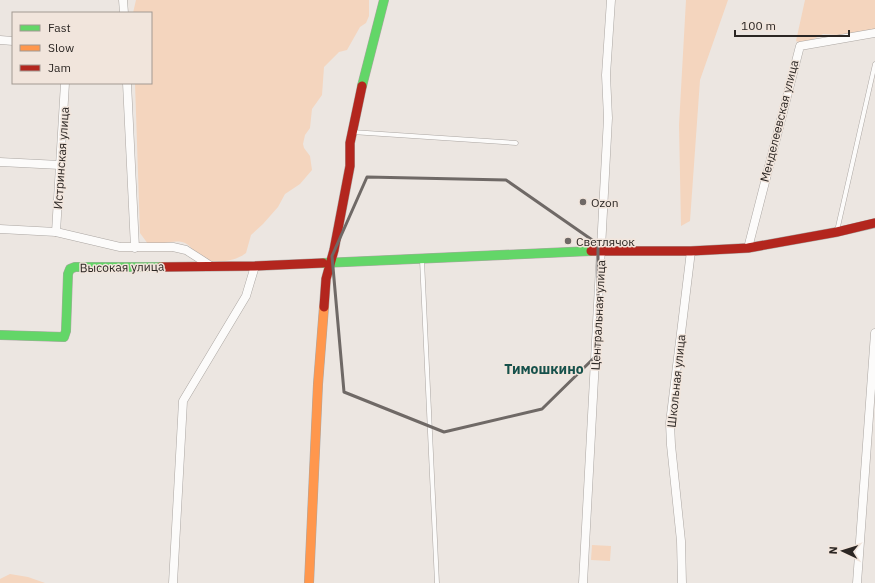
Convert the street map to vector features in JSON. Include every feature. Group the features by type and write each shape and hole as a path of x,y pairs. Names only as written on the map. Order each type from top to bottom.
{"street":[{"path":"123,0 124,12"},
{"path":"308,583 318,384 326,279 334,250 350,166 352,132 384,0"},
{"name":"Центральная улица","path":"583,583 602,251 608,118 606,75 611,0"},
{"name":"Менделеевская улица","path":"748,248 797,50 803,44 875,33"},
{"path":"0,40 12,41"},
{"name":"Истринская улица","path":"56,232 66,84"},
{"path":"127,84 135,248"},
{"path":"0,162 60,165"},
{"path":"0,229 56,232 98,244 135,248 173,247 186,250 212,266 255,266 602,251 691,252 748,248 837,232 875,223"},
{"name":"Школьная улица","path":"682,583 670,423 691,252"},
{"name":"Высокая улица","path":"0,336 64,337 66,331 68,274 70,269 76,266 212,266"},
{"path":"173,583 183,401 246,296 255,266"},
{"path":"857,583 875,333"}],"lane":[{"path":"837,232 875,64"},
{"path":"352,132 516,143"},
{"path":"422,258 437,583"}],"highlighted area":[{"path":"367,177 506,180 598,244 598,354 542,409 444,432 344,392 332,256"}],"shaded area":[{"path":"136,0 369,0 369,16 366,23 360,27 347,50 339,52 324,67 322,95 312,109 310,128 305,135 303,144 310,156 312,170 300,184 285,194 278,207 251,235 246,253 236,259 210,261 199,256 184,243 173,242 148,244 140,233 135,84 152,84 152,12 133,12"},
{"path":"686,0 728,0 700,80 690,221 681,226 679,125"},
{"path":"805,0 875,0 875,30 840,35 823,34 804,44 796,41"},
{"path":"592,545 611,546 610,561 591,560"},
{"path":"10,574 28,577 45,583 0,583 0,579"}],"traffic: fast":[{"path":"362,86 384,0"},
{"path":"323,263 591,251"},
{"path":"0,335 64,337 66,331 68,274 70,269 75,267 161,267"}],"traffic: slow":[{"path":"309,583 318,384 324,307"}],"traffic: jam":[{"path":"324,307 326,279 334,250 350,166 350,143 362,86"},
{"path":"591,251 691,251 748,248 837,232 875,223"},
{"path":"161,267 255,266 323,263"}],"place":[{"name":"Ozon","path":"583,202"},
{"name":"Светлячок","path":"568,241"}],"district":[{"name":"Тимошкино","path":"544,369"}]}
